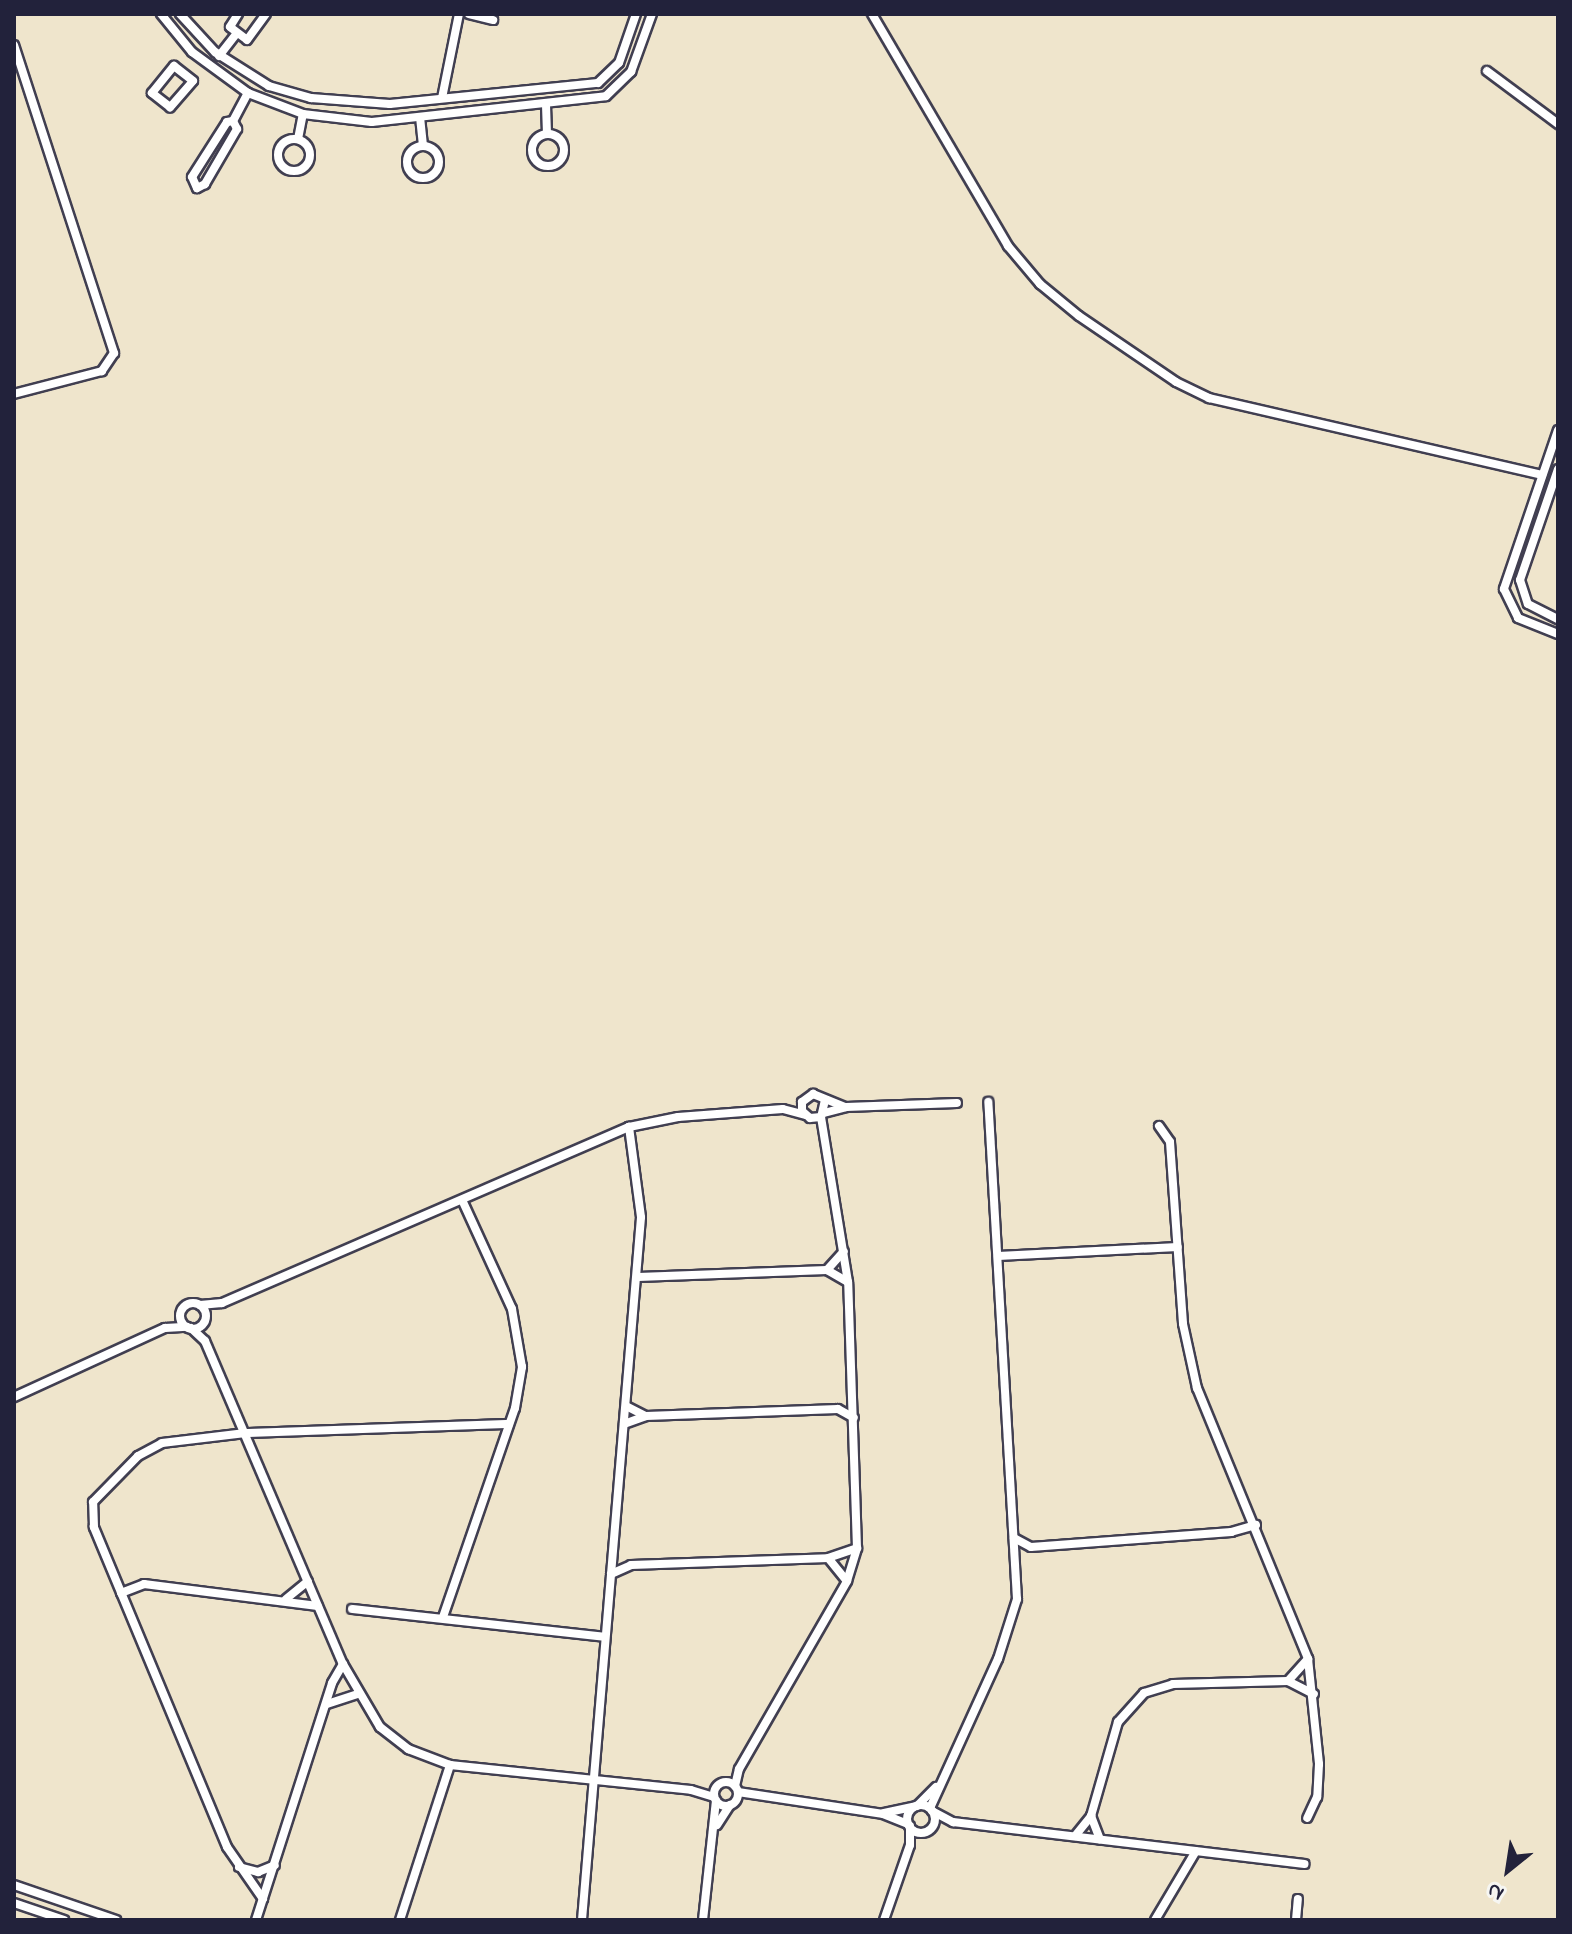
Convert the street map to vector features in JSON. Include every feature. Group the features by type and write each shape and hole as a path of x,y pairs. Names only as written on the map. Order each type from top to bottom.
{"street":[{"path":"161,14 200,59 248,93 303,114 353,121 598,99 620,86 634,67 652,14"},
{"path":"180,14 219,56 264,84 346,102 442,98 598,83 619,63 636,14"},
{"path":"238,14 229,26 247,40 266,14"},
{"path":"442,98 459,14"},
{"path":"469,14 493,20"},
{"path":"872,14 1008,246 1052,296 1104,333 1176,382 1221,402 1542,475"},
{"path":"219,56 237,33"},
{"path":"14,45 114,353 102,371 14,394"},
{"path":"187,72 200,59"},
{"path":"174,66 187,72 193,83 172,106 152,94 174,66"},
{"path":"1487,71 1558,124"},
{"path":"258,98 264,84"},
{"path":"233,121 237,129 205,184 193,186 192,177 224,125 233,121 248,93"},
{"path":"546,105 547,133"},
{"path":"298,139 303,114"},
{"path":"420,117 423,145"},
{"path":"547,133 558,135 559,163 540,167 536,136 547,133"},
{"path":"287,139 298,139 308,142 303,170 282,170 287,139"},
{"path":"423,145 434,147 435,176 415,180 412,148 423,145"},
{"path":"1558,430 1504,589 1518,618 1558,634"},
{"path":"1558,469 1520,580 1528,604 1558,619"},
{"path":"783,1109 813,1094 846,1107"},
{"path":"805,1097 807,1117 820,1133"},
{"path":"691,1790 720,1784 739,1769 847,1581 857,1548 848,1282 820,1133 825,1100"},
{"path":"926,1831 936,1787 1010,1626 1017,1599 988,1102"},
{"path":"14,1397 165,1328 190,1304 222,1303 629,1127 678,1117 783,1109 807,1117 846,1107 957,1103"},
{"path":"1159,1126 1170,1142 1183,1324 1197,1388 1256,1525 1308,1659 1315,1695 1318,1789 1307,1818"},
{"path":"582,1920 591,1780 638,1277 641,1199 629,1127"},
{"path":"443,1617 521,1380 520,1338 512,1309 462,1200"},
{"path":"998,1256 1178,1247"},
{"path":"827,1270 844,1251"},
{"path":"638,1277 827,1270 848,1282"},
{"path":"165,1328 189,1327 205,1320 222,1303"},
{"path":"200,1305 205,1320 205,1341 318,1606 358,1694 380,1727 399,1743 450,1765 691,1790 732,1804 754,1798"},
{"path":"182,1310 189,1327 205,1341"},
{"path":"838,1409 854,1396"},
{"path":"626,1406 646,1416"},
{"path":"624,1424 646,1416 838,1409 854,1418"},
{"path":"263,1899 239,1867 92,1521 100,1491 156,1445 245,1433 509,1424"},
{"path":"1014,1538 1031,1547 1231,1532 1256,1525"},
{"path":"1016,1559 1031,1547"},
{"path":"611,1574 631,1565 828,1558 857,1548"},
{"path":"612,1553 631,1565"},
{"path":"828,1558 847,1581"},
{"path":"285,1599 300,1592 308,1581"},
{"path":"121,1593 144,1584 285,1599 303,1606 318,1606"},
{"path":"300,1592 303,1606"},
{"path":"352,1609 604,1637"},
{"path":"1288,1681 1308,1659"},
{"path":"256,1920 343,1664"},
{"path":"1075,1836 1091,1816 1118,1722 1144,1693 1173,1684 1288,1681 1315,1695"},
{"path":"327,1705 358,1694"},
{"path":"402,1918 450,1765"},
{"path":"717,1825 732,1804 739,1769"},
{"path":"720,1784 754,1798 883,1814 926,1831"},
{"path":"703,1920 717,1825 715,1799 720,1784"},
{"path":"884,1920 910,1845 909,1825 915,1806 936,1787"},
{"path":"883,1814 915,1806 931,1809 953,1822 1304,1864"},
{"path":"1091,1816 1100,1839"},
{"path":"910,1845 926,1831 953,1822"},
{"path":"1173,1848 1179,1874"},
{"path":"1155,1920 1179,1874 1196,1851"},
{"path":"239,1867 258,1872 275,1864"},
{"path":"14,1885 116,1920"},
{"path":"1296,1920 1298,1899"},
{"path":"14,1903 64,1920"}]}
